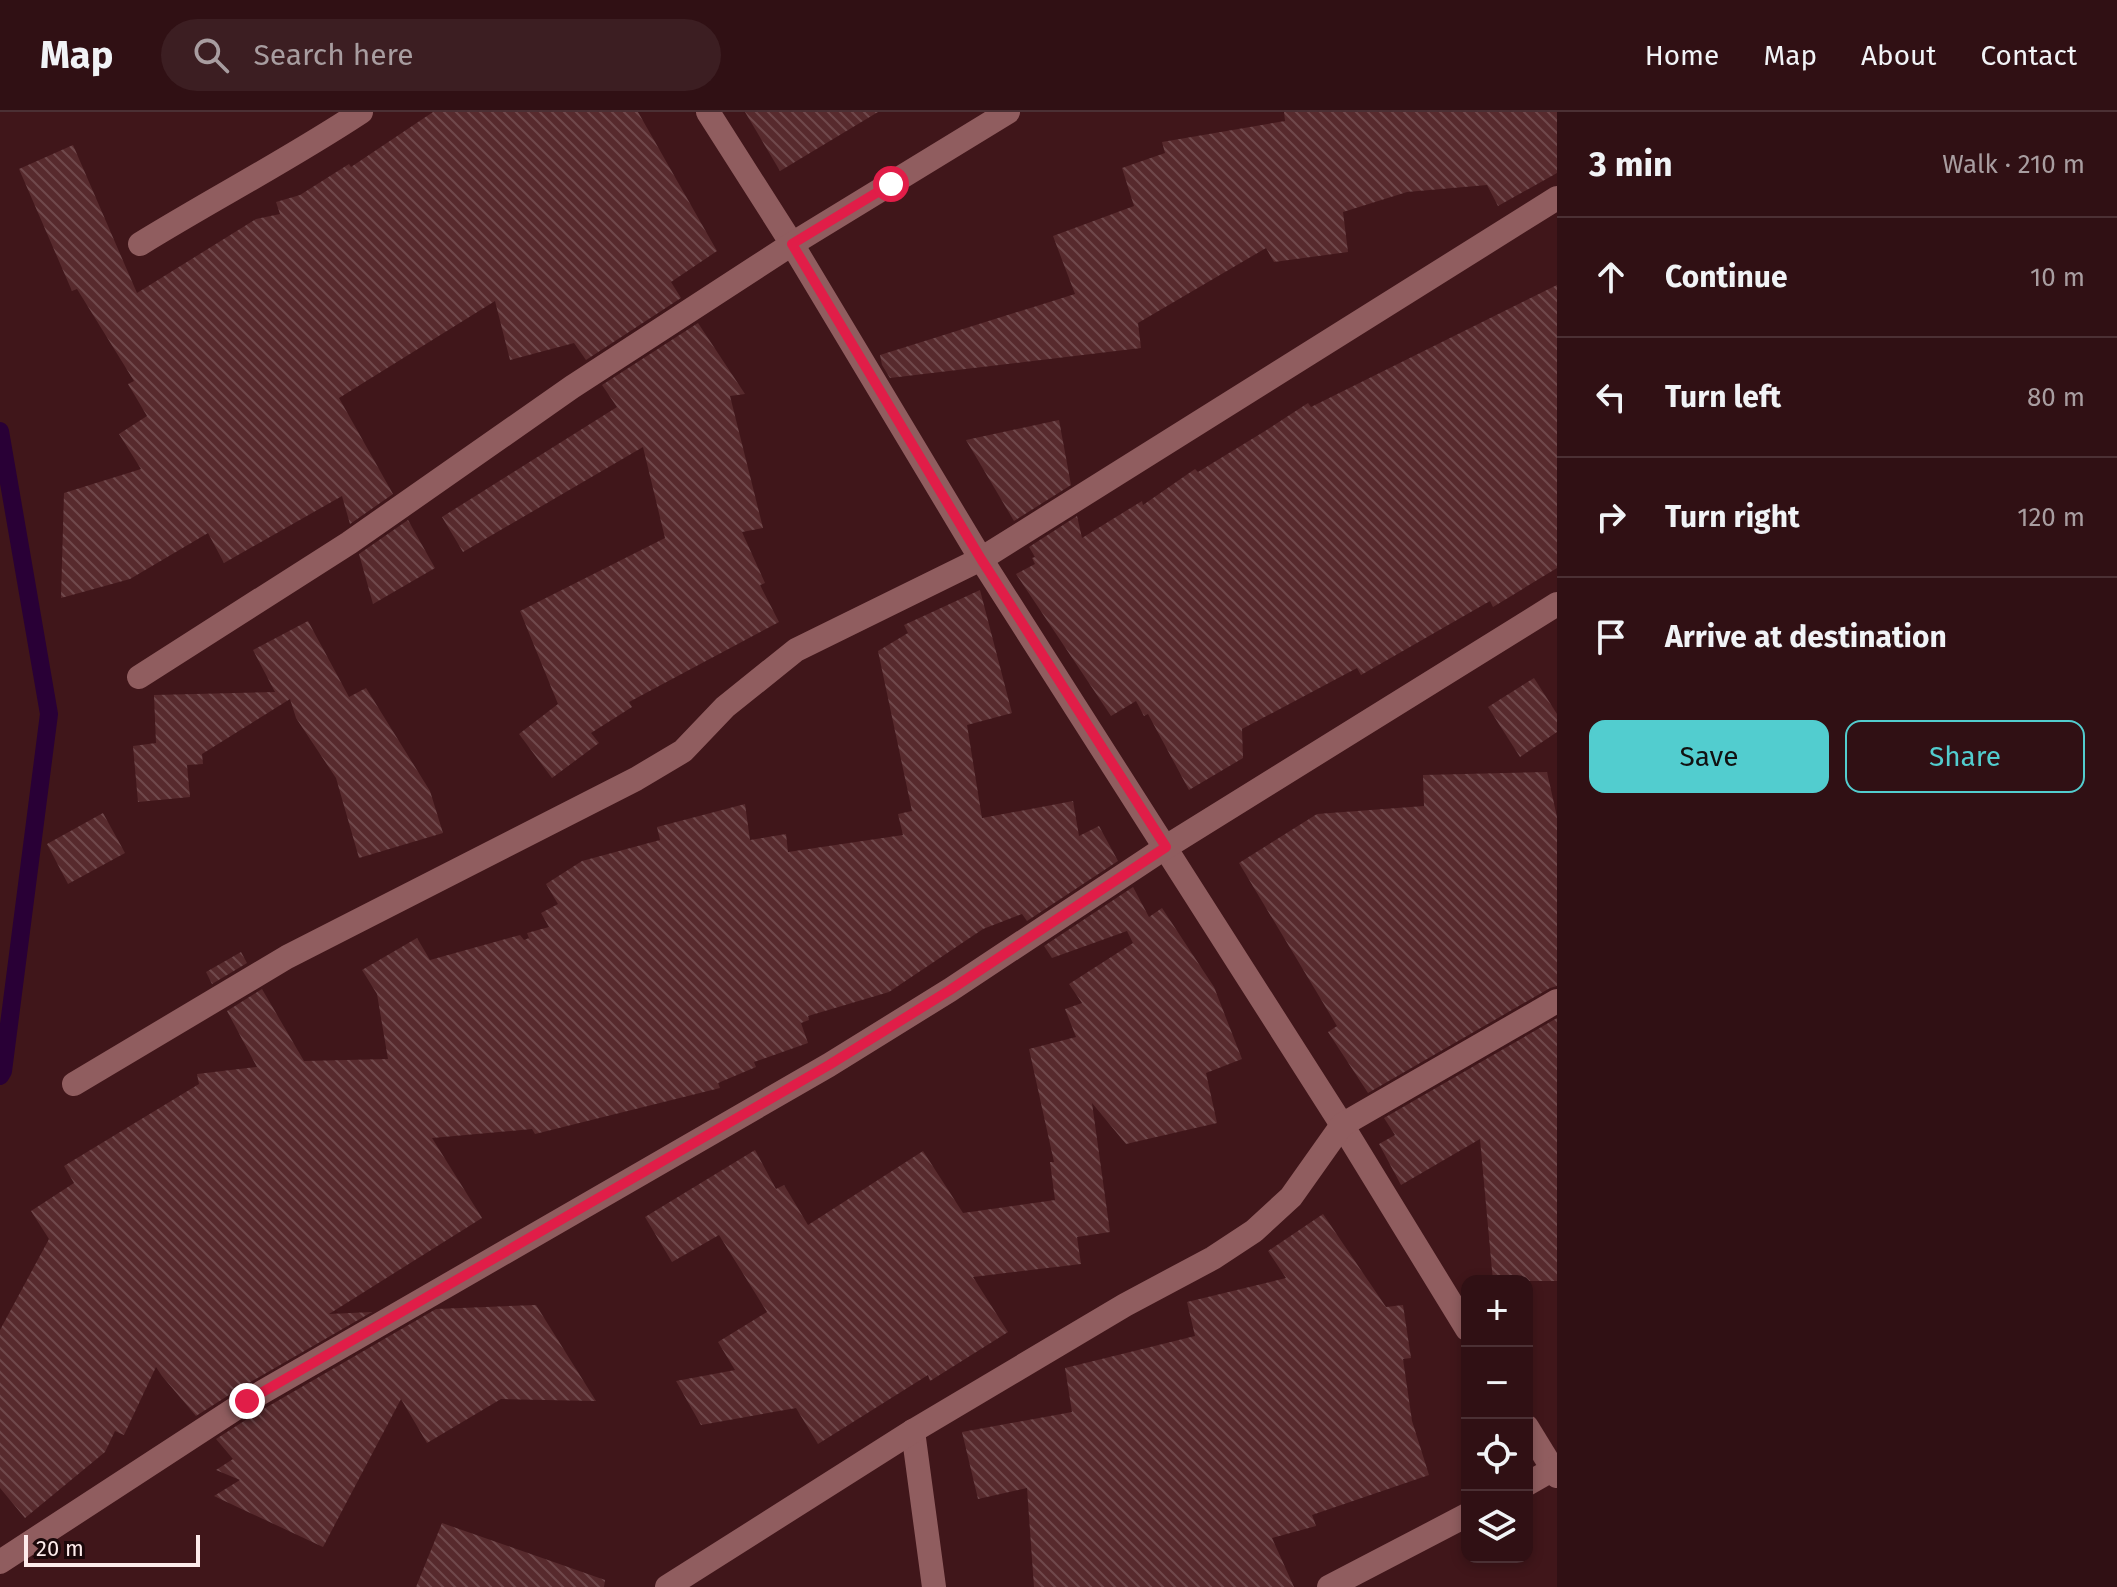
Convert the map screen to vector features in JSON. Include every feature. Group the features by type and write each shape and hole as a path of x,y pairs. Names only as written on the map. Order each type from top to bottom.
{"street":[{"path":"140,244 361,112"},
{"path":"708,112 792,244 981,559 1342,1125 1461,1319"},
{"path":"139,677 349,543 572,387 792,244 1008,112"},
{"path":"74,1084 287,957 636,779 683,751 725,707 796,650 981,559 1557,198"},
{"path":"0,1562 247,1401 829,1065 1166,847 1557,604"},
{"path":"667,1587 913,1431 1125,1305 1213,1258 1254,1231 1291,1197 1342,1125 1557,1001"},
{"path":"913,1431 934,1587"},
{"path":"1533,1436 1556,1471 1533,1481"},
{"path":"1329,1587 1461,1518"}],"building":[{"path":"433,112 638,112 717,251 671,282 681,298 586,360 574,343 510,360 495,301 339,398 393,494 350,524 342,496 224,563 208,533 130,579 61,598 64,493 141,469 119,434 147,416 128,384 134,381 77,289 72,291 19,169 73,145 137,293 256,219 280,214 276,202 300,195 349,164 351,167"},
{"path":"745,112 878,112 780,171"},
{"path":"1284,112 1557,112 1557,173 1498,206 1487,185 1407,192 1343,212 1348,252 1274,262 1266,248 1138,323 1141,348 890,378 880,355 1075,294 1053,236 1134,206 1122,168 1165,153 1162,142 1285,121"},
{"path":"1557,285 1557,568 1493,607 1490,601 1361,675 1357,668 1242,729 1243,758 1189,790 1148,714 1144,716 1136,701 1111,716 1016,574 1035,564 1029,547 1077,516 1082,538 1142,501 1143,505 1195,469 1198,472 1308,403 1311,407"},
{"path":"698,323 745,394 730,396 763,528 742,532 765,583 760,585 779,622 629,702 632,707 591,733 599,743 552,778 519,734 558,704 520,611 665,538 643,447 463,552 442,517 617,407 602,385"},
{"path":"1059,420 1071,485 1014,521 966,440"},
{"path":"408,520 435,568 373,604 359,554"},
{"path":"980,590 1012,713 967,725 982,818 1073,801 1079,836 1099,826 1118,861 1027,921 1022,914 983,929 889,992 808,1016 809,1020 801,1023 808,1043 754,1062 756,1067 718,1083 720,1088 535,1134 532,1129 432,1138 482,1218 329,1314 372,1312 196,1416 156,1367 124,1435 115,1431 105,1452 25,1518 0,1488 0,1330 49,1239 31,1211 74,1183 64,1166 199,1084 197,1074 257,1067 227,1011 262,989 304,1061 388,1059 377,994 362,970 417,938 430,960 520,935 524,940 529,938 527,933 549,927 541,913 558,904 546,884 582,861 660,840 657,827 745,804 750,840 786,834 788,852 903,835 898,814 912,811 878,651 908,633 904,625"},
{"path":"308,621 349,697 366,688 430,791 443,833 359,858 336,778 296,718 290,699 202,754 203,764 187,765 190,797 138,802 133,746 156,743 154,695 275,692 253,650"},
{"path":"1534,678 1557,714 1557,732 1520,757 1488,707"},
{"path":"1547,772 1557,817 1557,986 1368,1093 1328,1032 1337,1026 1239,863 1317,814 1424,806 1423,775"},
{"path":"103,813 125,853 68,884 47,844"},
{"path":"1133,887 1149,917 1162,908 1214,987 1242,1059 1206,1073 1217,1123 1126,1144 1092,1103 1110,1232 1077,1237 1081,1264 973,1277 1008,1332 930,1381 928,1375 818,1444 796,1408 701,1425 676,1381 735,1370 718,1342 767,1312 719,1235 672,1262 645,1217 755,1150 776,1189 784,1185 808,1225 923,1151 963,1213 1055,1200 1050,1162 1054,1162 1029,1049 1076,1037 1065,1009 1082,1003 1069,984 1133,943 1127,931 1052,958 1044,946"},
{"path":"241,952 247,963 212,984 206,972"},
{"path":"1557,1018 1557,1281 1533,1281 1533,1275 1492,1275 1480,1139 1401,1185 1379,1144 1395,1135 1384,1118"},
{"path":"1323,1214 1386,1307 1403,1305 1411,1358 1403,1359 1412,1421 1429,1475 1312,1515 1316,1526 1272,1538 1294,1587 1034,1587 1027,1488 978,1499 962,1432 1072,1412 1065,1368 1195,1336 1187,1302 1286,1278 1268,1251"},
{"path":"536,1305 596,1401 501,1399 427,1443 401,1399 323,1547 214,1496 240,1480 216,1470 233,1459 216,1439 255,1414 436,1309"},
{"path":"442,1523 605,1580 604,1587 416,1587"}],"waterway":[{"path":"0,431 49,714 0,1076"}],"route":[{"path":"247,1401 829,1065 950,990 1166,847 981,559 792,244 891,184"}]}
